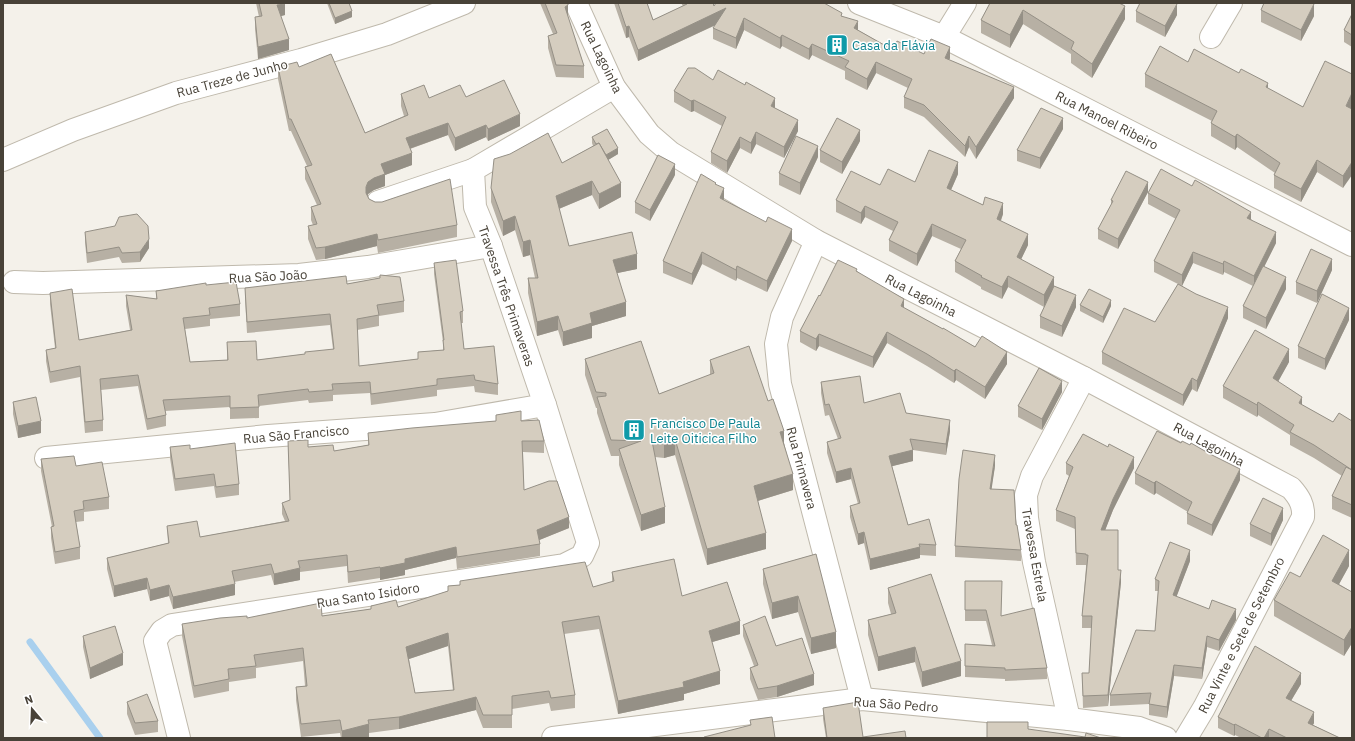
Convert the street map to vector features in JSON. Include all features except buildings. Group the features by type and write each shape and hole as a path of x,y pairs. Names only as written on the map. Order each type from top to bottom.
{"street":[{"name":"Rua Treze de Junho","path":"3,160 74,130 176,93 301,60 387,34 464,3"},
{"name":"Rua Lagoinha","path":"576,3 614,87 649,134 671,153 816,241 1084,378 1291,488 1299,497 1303,509 1303,517 1294,532"},
{"name":"Rua Manoel Ribeiro","path":"859,3 944,37 1351,242"},
{"path":"944,37 965,3"},
{"path":"1211,37 1231,3"},
{"path":"378,202 473,170 614,87"},
{"name":"Travessa Três Primaveras","path":"473,170 475,207 491,246 545,405 588,543 582,556 564,565"},
{"name":"Rua Primavera","path":"816,241 782,317 776,344 780,384 862,699"},
{"name":"Rua São João","path":"14,282 43,283 299,275 368,268 491,246"},
{"name":"Travessa Estrela","path":"1069,719 1034,562 1027,518 1026,495 1032,476 1084,378"},
{"name":"Rua São Francisco","path":"46,458 268,436 435,424 545,405"},
{"name":"Rua Vinte e Sete de Setembro","path":"1186,738 1204,708 1294,532"},
{"name":"Rua Santo Isidoro","path":"179,738 155,641 162,631 172,625 564,565"},
{"name":"Rua São Pedro","path":"554,738 862,699 1069,719 1166,738"}],"waterway":[{"path":"30,642 100,738"}],"place":[{"name":"Casa da Flávia","path":"837,45"},
{"name":"Francisco De Paula Leite Oiticica Filho","path":"634,430"}]}
